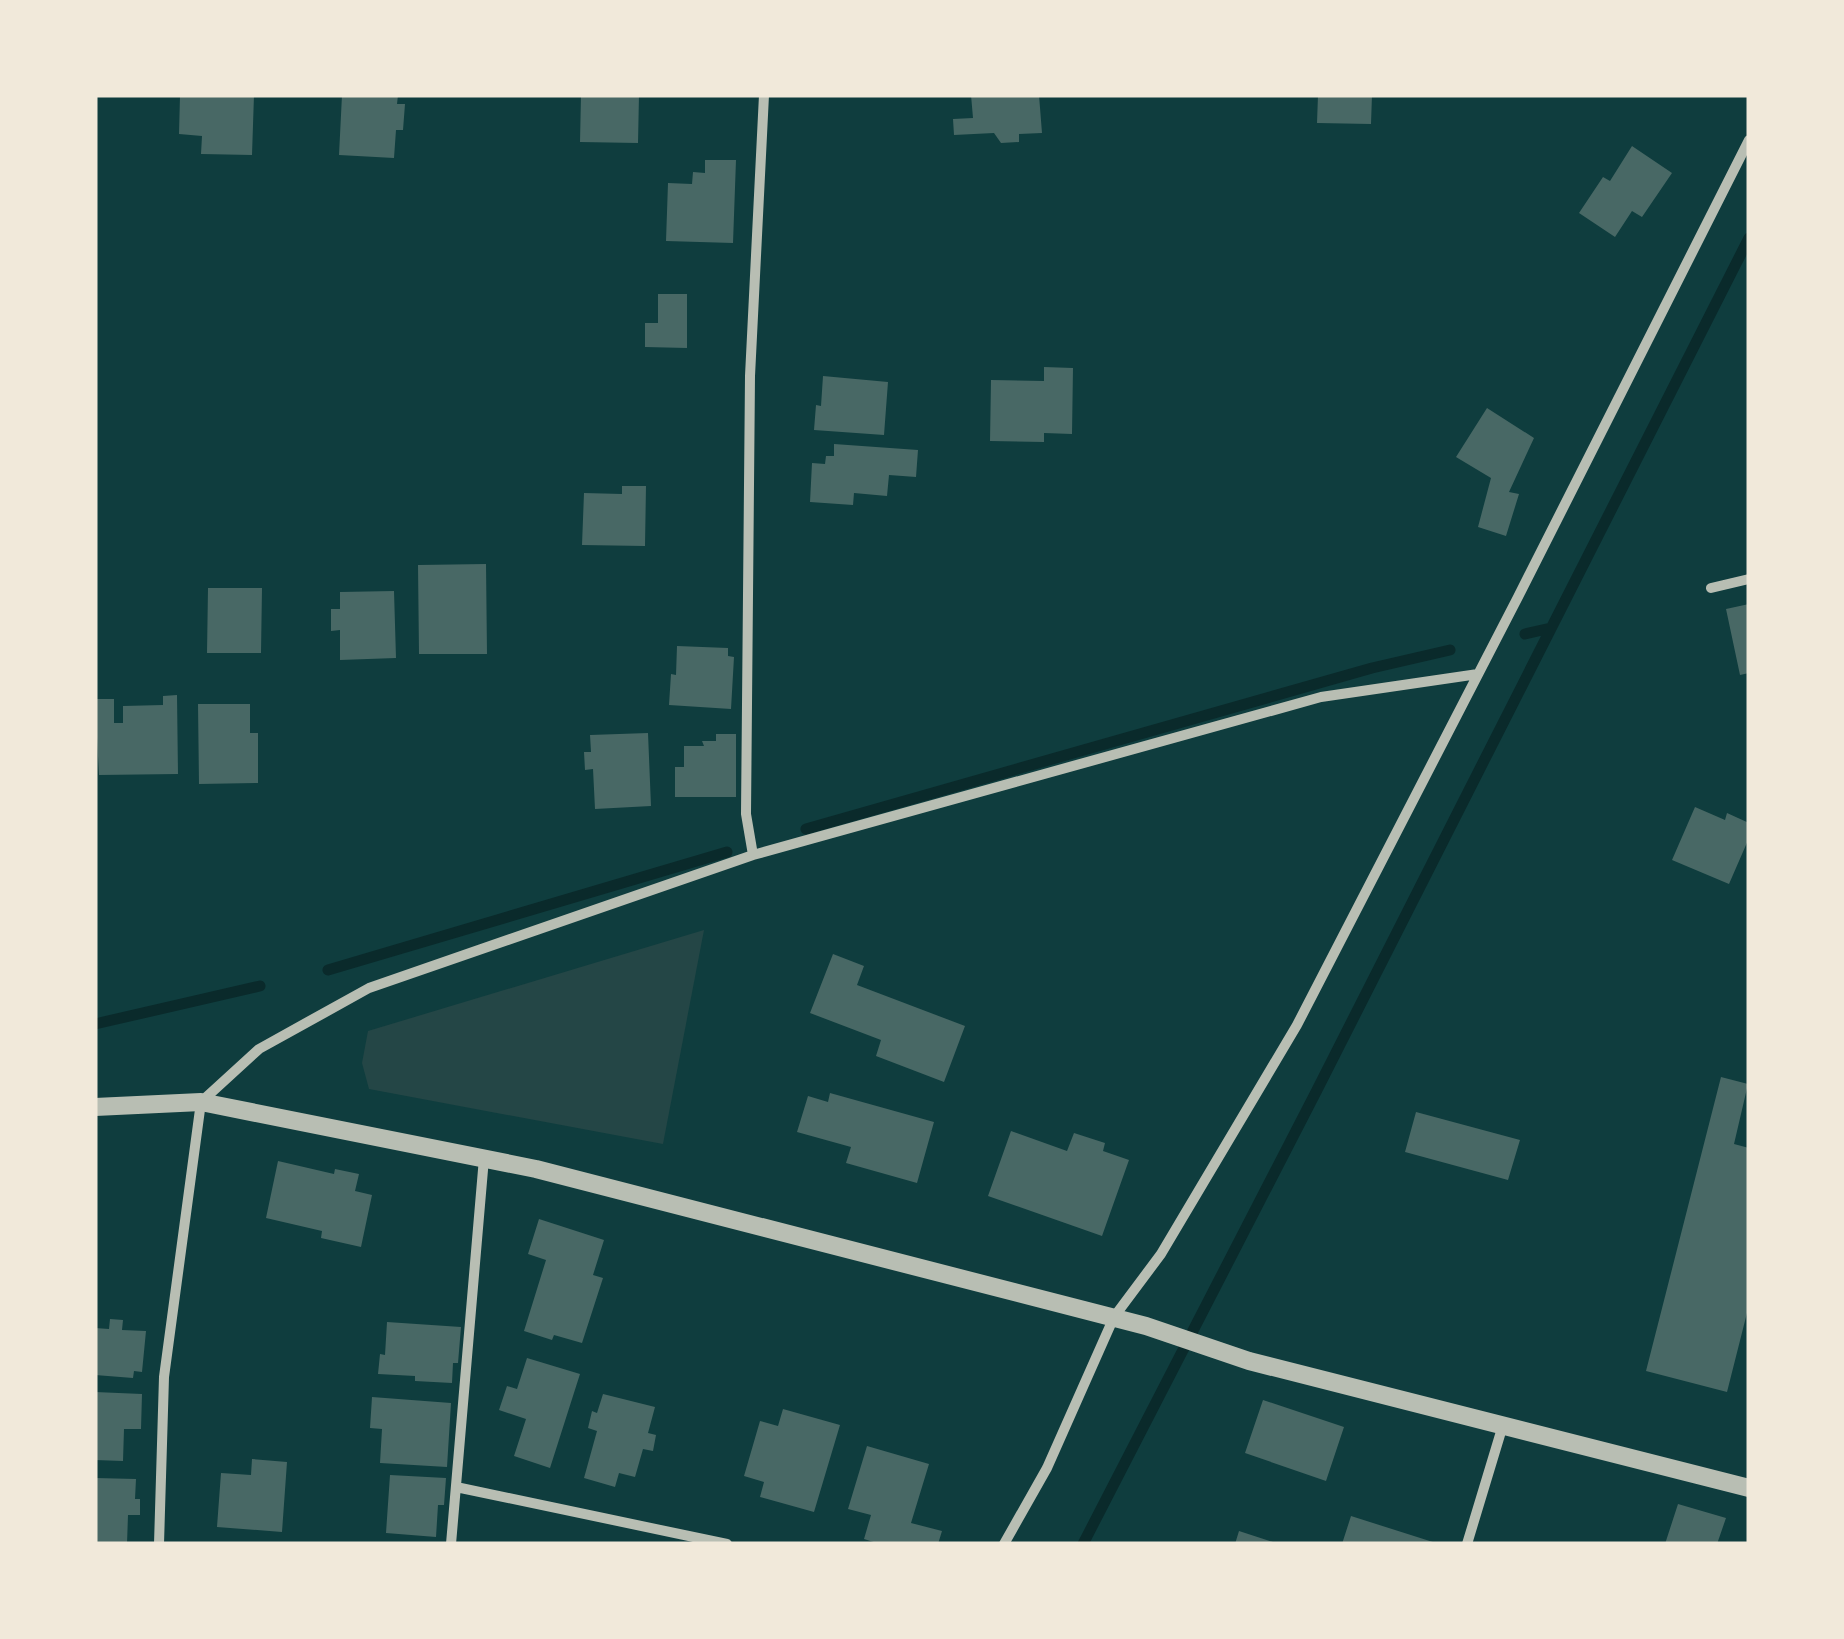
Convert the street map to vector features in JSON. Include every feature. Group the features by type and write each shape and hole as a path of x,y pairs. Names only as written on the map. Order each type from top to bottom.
{"street":[{"path":"753,855 746,814 750,376 764,95"},
{"path":"1004,1544 1047,1468 1114,1317 1161,1254 1297,1025 1749,140"},
{"path":"1711,588 1749,578"},
{"path":"158,1544 164,1378 201,1102 259,1048 369,988 753,855 1321,697 1478,674"},
{"path":"95,1106 201,1102 536,1168 1114,1317 1249,1361 1749,1488"},
{"path":"451,1544 484,1158"},
{"path":"1467,1544 1503,1425"},
{"path":"456,1487 726,1544"}],"shaded area":[{"path":"704,930 663,1144 369,1089 362,1063 368,1031"}],"building":[{"path":"254,95 252,155 201,154 202,136 179,134 180,96"},
{"path":"342,95 398,95 397,104 405,104 403,130 396,130 394,158 339,155"},
{"path":"581,95 639,95 638,143 580,142"},
{"path":"971,95 1039,95 1042,133 1019,134 1019,142 1001,143 994,133 954,135 953,119 973,118"},
{"path":"1318,95 1372,95 1371,124 1317,123"},
{"path":"1632,146 1672,173 1642,217 1632,211 1615,237 1579,213 1603,177 1610,181"},
{"path":"705,160 736,160 733,243 666,241 668,183 692,184 693,172 705,173"},
{"path":"658,294 687,294 687,348 645,347 645,323 658,323"},
{"path":"1044,367 1073,368 1072,434 1044,433 1044,442 990,441 991,380 1044,381"},
{"path":"823,376 888,382 884,435 814,430"},
{"path":"1487,408 1534,438 1509,492 1519,494 1506,536 1478,527 1491,478 1456,457"},
{"path":"834,444 918,450 916,477 889,475 887,496 854,493 853,505 810,502 812,463 825,464 826,456 834,456"},
{"path":"622,486 646,486 645,546 582,545 584,493 622,494"},
{"path":"486,564 487,654 419,654 418,565"},
{"path":"208,588 262,588 261,653 207,653"},
{"path":"394,591 396,658 340,660 340,630 331,631 331,609 340,609 340,592"},
{"path":"1749,604 1749,673 1740,675 1726,609"},
{"path":"677,646 728,648 728,656 734,657 731,709 669,705"},
{"path":"177,695 178,774 99,775 95,699 114,699 114,723 123,723 123,706 163,705 163,696"},
{"path":"198,704 250,704 250,733 258,733 258,783 199,784"},
{"path":"648,733 651,806 595,809 593,769 585,770 584,752 591,752 590,735"},
{"path":"716,734 736,734 736,797 675,797 675,767 684,767 684,746 704,746 702,741 716,741"},
{"path":"1695,807 1725,820 1727,813 1749,823 1749,838 1729,884 1672,860"},
{"path":"833,954 864,966 857,985 965,1026 944,1082 876,1056 881,1040 810,1013"},
{"path":"1721,1077 1748,1084 1734,1144 1749,1148 1749,1305 1727,1392 1646,1371"},
{"path":"830,1093 934,1122 917,1183 846,1163 851,1147 797,1132 808,1096 828,1102"},
{"path":"1416,1112 1520,1140 1508,1180 1405,1152"},
{"path":"1011,1131 1067,1151 1074,1133 1105,1143 1103,1151 1129,1160 1102,1236 988,1196"},
{"path":"278,1161 334,1174 335,1169 359,1174 355,1191 372,1195 361,1247 321,1238 322,1231 266,1218"},
{"path":"539,1219 604,1240 593,1275 603,1278 582,1343 554,1335 552,1340 524,1331 546,1260 528,1254"},
{"path":"110,1319 123,1320 122,1330 146,1331 142,1372 134,1371 133,1378 95,1375 95,1328 109,1329"},
{"path":"387,1322 461,1327 452,1383 378,1374 380,1354 385,1355"},
{"path":"527,1358 580,1374 550,1468 514,1456 526,1419 499,1410 507,1386 517,1389"},
{"path":"95,1392 142,1394 141,1429 124,1429 123,1461 95,1460"},
{"path":"603,1394 655,1407 648,1433 656,1435 653,1451 643,1449 635,1477 619,1473 615,1487 584,1478 597,1431 588,1428 592,1411 597,1413"},
{"path":"372,1397 451,1403 447,1467 380,1463 382,1429 370,1428"},
{"path":"1263,1400 1344,1427 1326,1481 1245,1453"},
{"path":"783,1409 840,1425 814,1512 760,1497 764,1482 744,1476 760,1421 778,1426"},
{"path":"867,1446 929,1464 911,1523 942,1531 938,1544 880,1544 864,1539 871,1515 848,1509"},
{"path":"252,1459 287,1462 282,1532 217,1527 221,1473 251,1475"},
{"path":"390,1475 446,1478 444,1505 438,1505 436,1537 386,1533"},
{"path":"95,1478 136,1479 135,1499 140,1499 140,1515 128,1515 127,1544 95,1544"},
{"path":"1678,1504 1726,1518 1717,1544 1665,1544"},
{"path":"1351,1516 1436,1543 1342,1544"},
{"path":"1239,1531 1276,1543 1276,1544 1235,1544"}],"waterway":[{"path":"1083,1544 1749,238"},
{"path":"1525,634 1551,628"},
{"path":"806,829 1372,668 1450,650"},
{"path":"328,970 727,852"},
{"path":"95,1024 260,986"}]}
